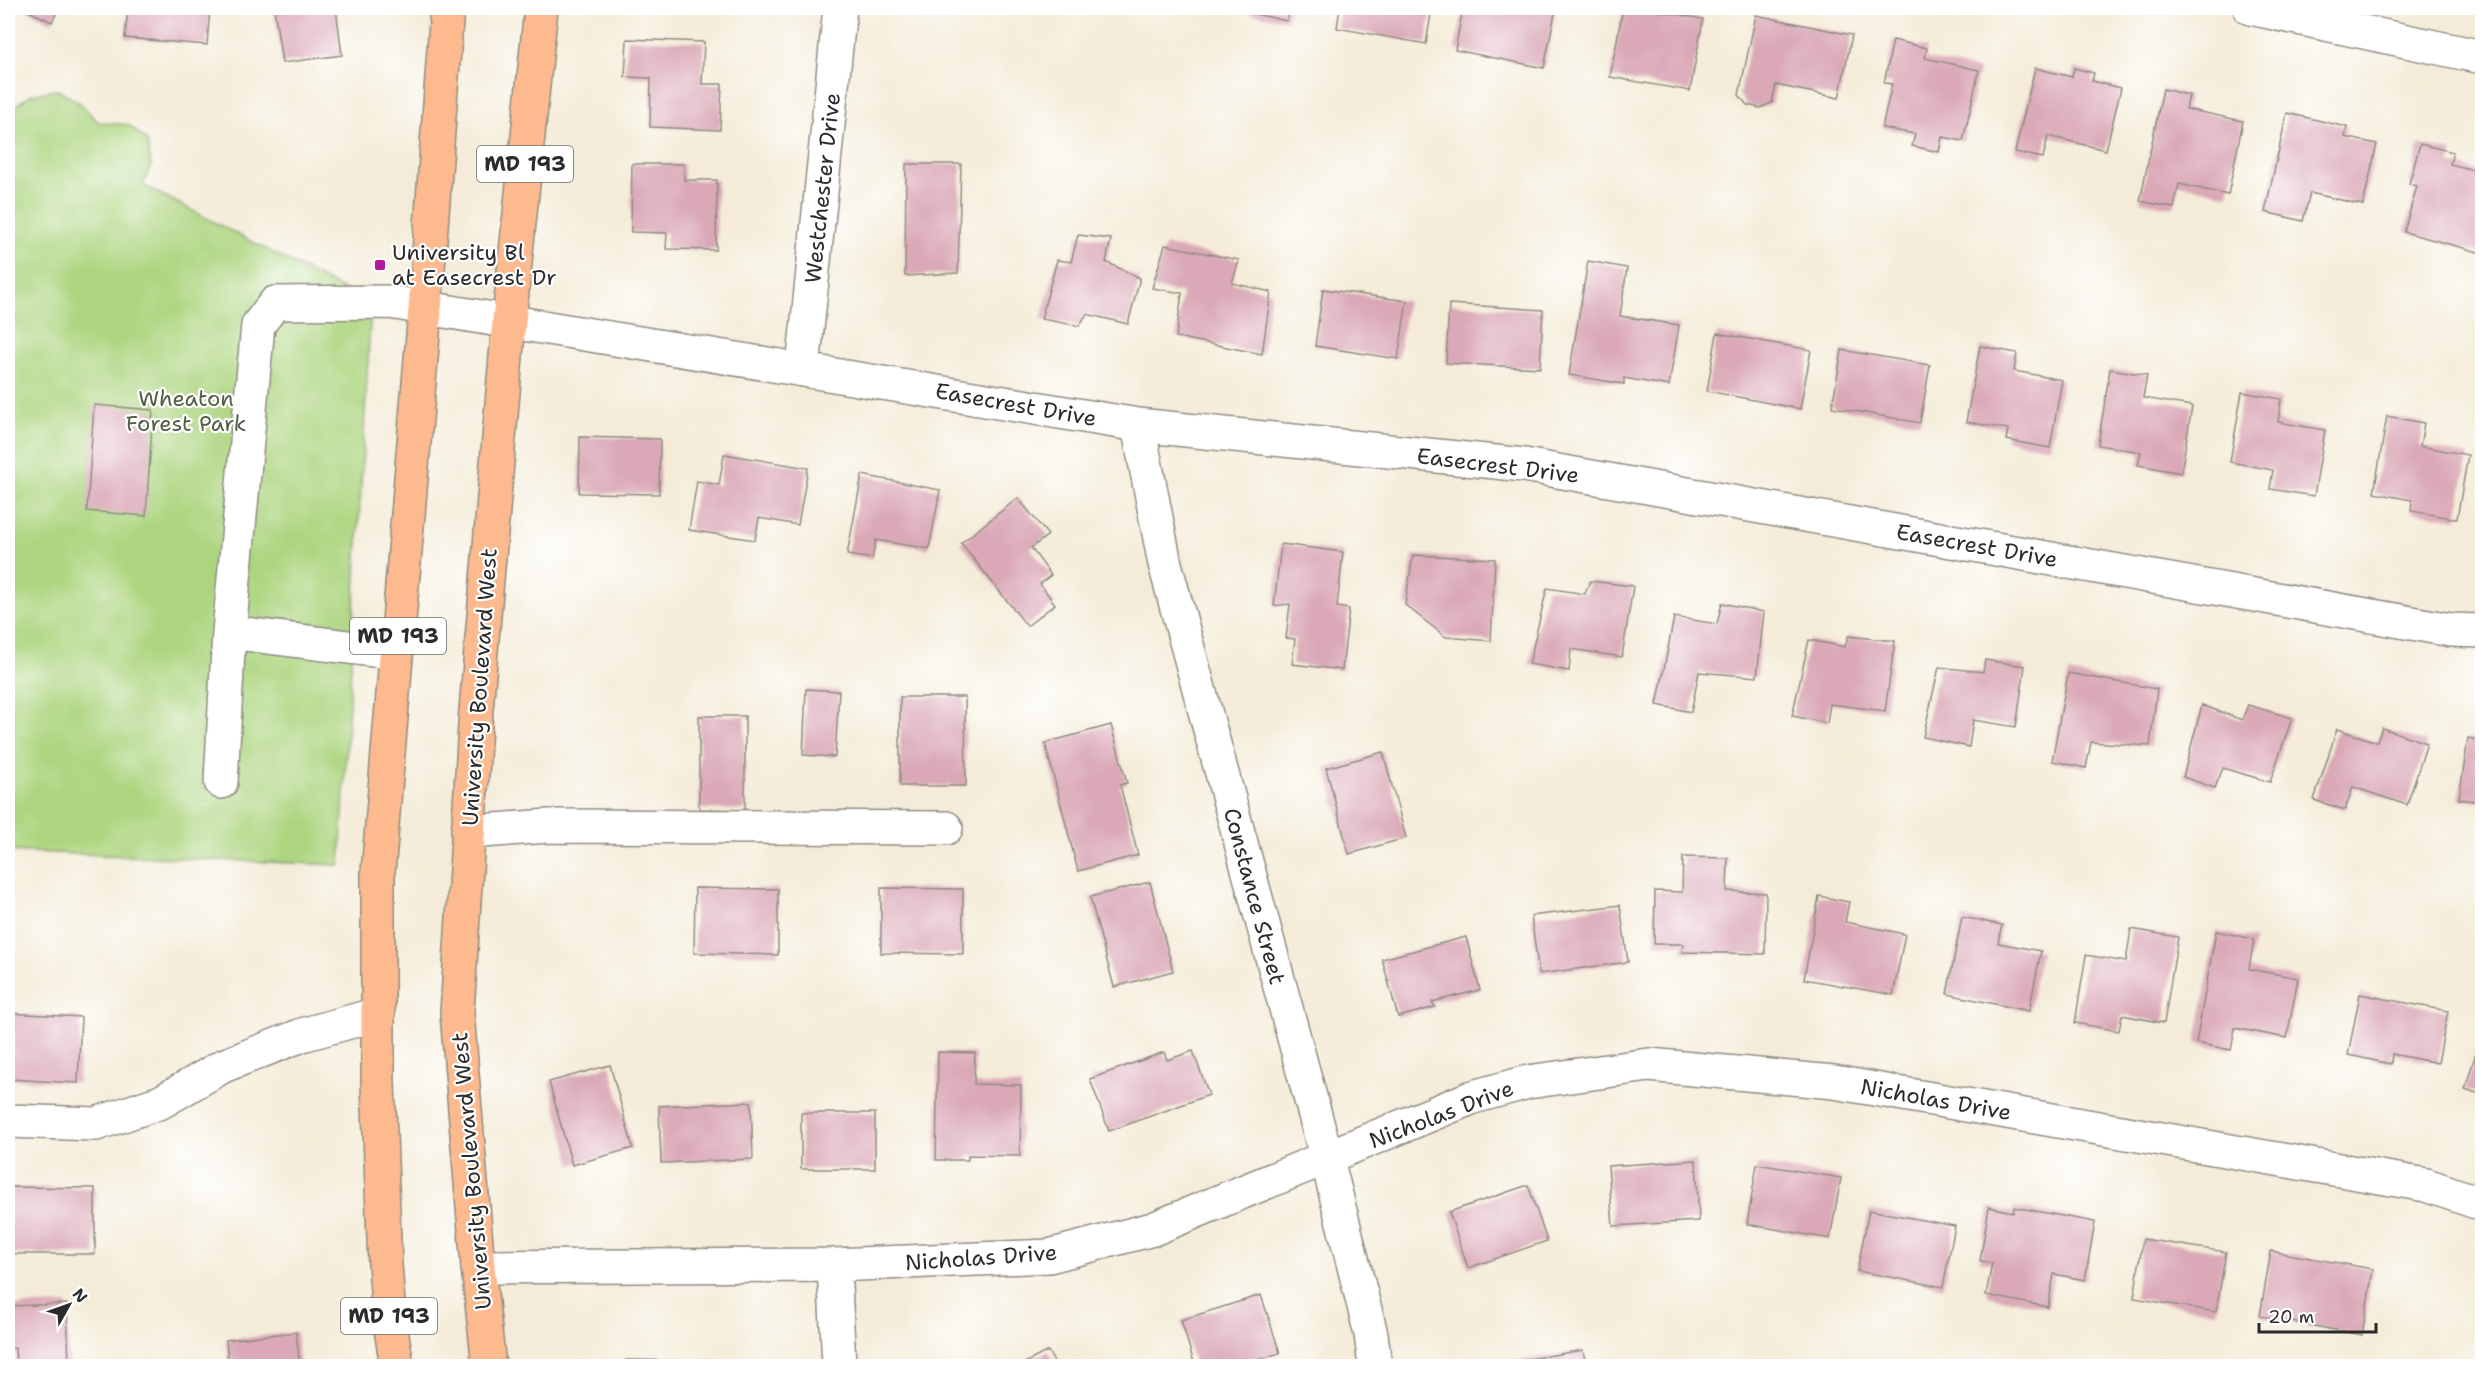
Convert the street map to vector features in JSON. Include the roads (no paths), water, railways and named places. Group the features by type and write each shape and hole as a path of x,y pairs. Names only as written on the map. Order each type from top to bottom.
{"main road":[{"name":"MD 193","path":"397,1366 389,1317 385,1265 378,1014 378,873 426,308 447,8"},
{"name":"University Boulevard West","path":"489,1366 456,1012 477,698 509,321 541,8"}],"street":[{"name":"Westchester Drive","path":"803,368 840,8"},
{"path":"2250,8 2482,57"},
{"name":"Easecrest Drive","path":"229,632 258,325 275,303 390,302 803,368 1138,425 1524,465 2451,630 2482,631"},
{"name":"Constance Street","path":"1138,425 1165,564 1327,1159 1371,1334 1375,1366"},
{"path":"221,782 229,632 396,653"},
{"path":"468,831 549,826 946,828"},
{"path":"8,1121 96,1124 160,1102 223,1066 292,1039 378,1014"},
{"name":"Nicholas Drive","path":"478,1267 834,1265 1049,1256 1153,1229 1473,1097 1527,1082 1649,1065 1834,1082 2426,1185 2482,1204"},
{"path":"834,1265 839,1366"}],"place":[{"name":"University Bl at Easecrest Dr","path":"380,265"}],"park label":[{"name":"Wheaton Forest Park","path":"186,410"}]}
